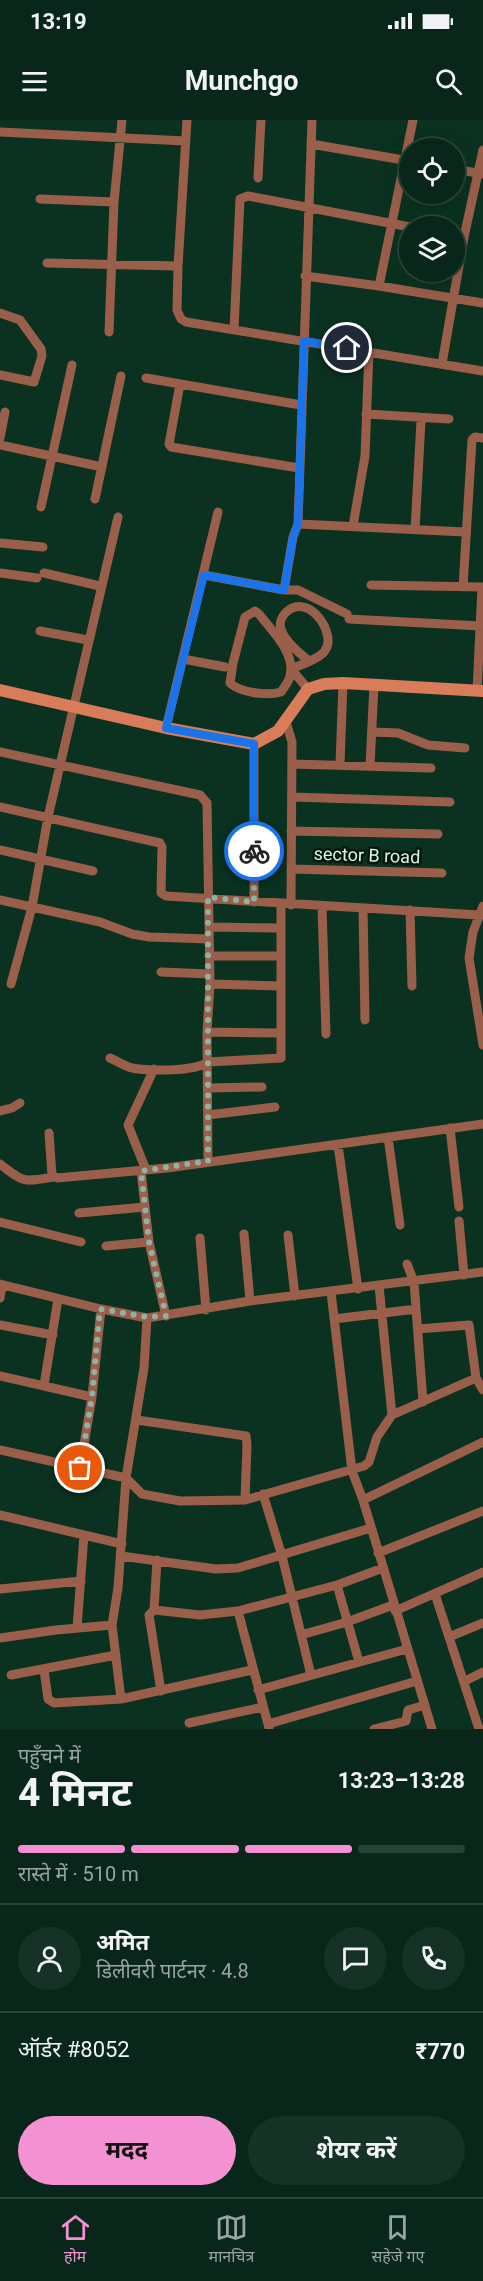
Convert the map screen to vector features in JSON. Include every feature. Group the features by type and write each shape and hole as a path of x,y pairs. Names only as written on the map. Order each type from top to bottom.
{"street":[{"path":"109,332 114,202 122,120"},
{"path":"187,120 178,266 177,310 181,319 186,322 483,371"},
{"path":"258,178 261,120"},
{"path":"284,590 293,537 298,524 298,468 312,120"},
{"path":"410,138 413,120"},
{"path":"0,132 186,141"},
{"path":"311,144 399,160"},
{"path":"465,219 481,174 483,150"},
{"path":"465,171 481,174"},
{"path":"379,286 399,192"},
{"path":"234,330 240,199 248,196 399,225"},
{"path":"40,198 114,202"},
{"path":"47,263 178,266"},
{"path":"305,276 483,303"},
{"path":"442,364 455,282"},
{"path":"0,313 20,320 40,349 42,356 34,382 0,375"},
{"path":"353,526 364,456 369,351"},
{"path":"41,507 72,365"},
{"path":"95,499 121,376"},
{"path":"146,378 301,405"},
{"path":"180,384 169,446 298,468"},
{"path":"0,438 5,412"},
{"path":"366,414 449,419"},
{"path":"415,530 421,421 419,417"},
{"path":"463,587 465,532 477,435"},
{"path":"0,445 102,467"},
{"path":"166,728 218,512"},
{"path":"11,984 32,907 48,817 100,586 118,517"},
{"path":"298,524 465,532"},
{"path":"0,543 43,547"},
{"path":"0,573 41,575 100,586"},
{"path":"204,575 284,590 298,590 348,617 481,626"},
{"path":"0,690 166,728 254,744 278,730 286,722 308,689 324,684 343,683 480,691 482,587 371,585"},
{"path":"291,669 324,652 329,641 325,626 315,614 303,607 294,608 284,613 280,622 281,631 308,660"},
{"path":"291,669 290,677 281,692 274,694 235,687 230,683 240,630 244,617 250,612 259,614 287,652 291,669 308,689"},
{"path":"40,631 88,640"},
{"path":"183,659 225,667"},
{"path":"340,764 343,683"},
{"path":"370,766 374,685"},
{"path":"110,1058 129,1067 154,1069 200,1067 208,1062 279,1060 281,1057 280,928 291,869 292,742 286,722"},
{"path":"372,732 398,733 428,745 465,748"},
{"path":"254,744 254,902"},
{"path":"0,752 200,795 207,803 210,927 207,1032 208,1161"},
{"path":"292,764 431,768"},
{"path":"292,796 450,802"},
{"path":"0,807 160,843 162,847 161,893 166,896 208,897 322,907 481,910 470,946 469,958 483,1045"},
{"path":"291,831 438,834"},
{"path":"0,850 93,871"},
{"name":"sector B road","path":"291,869 442,873"},
{"path":"0,900 100,922 132,934 149,937 209,939"},
{"path":"322,907 326,1034"},
{"path":"363,908 365,1020"},
{"path":"410,910 412,986"},
{"path":"210,927 280,928"},
{"path":"209,956 280,956"},
{"path":"472,968 483,971"},
{"path":"160,972 280,986"},
{"path":"207,1032 281,1033"},
{"path":"154,1069 128,1125 143,1171 149,1242 166,1316"},
{"path":"208,1088 262,1087"},
{"path":"0,1111 20,1103"},
{"path":"208,1115 275,1107"},
{"path":"0,1164 14,1175 27,1181 143,1171 483,1124"},
{"path":"450,1128 459,1207"},
{"path":"49,1133 53,1177"},
{"path":"388,1137 400,1225"},
{"path":"338,1145 358,1289"},
{"path":"78,1213 145,1207"},
{"path":"459,1221 464,1275"},
{"path":"0,1222 81,1242"},
{"path":"244,1234 250,1301"},
{"path":"288,1235 295,1296"},
{"path":"200,1238 206,1310"},
{"path":"106,1246 149,1242"},
{"path":"407,1264 414,1282 423,1402"},
{"path":"0,1298 1,1284 100,1309 147,1317 166,1316 250,1301 483,1272"},
{"path":"379,1286 392,1415"},
{"path":"332,1292 352,1471 363,1500 432,1729"},
{"path":"44,1385 58,1299"},
{"path":"80,1468 92,1397 100,1309"},
{"path":"334,1319 416,1309"},
{"path":"121,1699 112,1625 121,1556 126,1478 144,1368 147,1317"},
{"path":"0,1325 53,1335"},
{"path":"418,1329 469,1325 476,1378 483,1390"},
{"path":"0,1376 92,1397"},
{"path":"0,1450 126,1478 142,1494 180,1500 232,1502 364,1466 369,1462 377,1437 392,1415 476,1378"},
{"path":"137,1420 246,1436 244,1500"},
{"path":"363,1500 483,1442"},
{"path":"263,1494 282,1556 311,1676"},
{"path":"378,1553 483,1511"},
{"path":"0,1515 122,1544"},
{"path":"121,1556 216,1569 238,1568 371,1528"},
{"path":"77,1628 84,1535"},
{"path":"157,1560 154,1610 149,1615 160,1691"},
{"path":"154,1610 200,1615 238,1611 337,1585 383,1568"},
{"path":"301,1635 435,1594 483,1572"},
{"path":"0,1589 81,1581"},
{"path":"337,1585 359,1662"},
{"path":"435,1594 479,1729"},
{"path":"238,1611 268,1726 417,1682"},
{"path":"449,1637 483,1623"},
{"path":"0,1638 112,1625"},
{"path":"258,1690 407,1649"},
{"path":"11,1675 116,1656"},
{"path":"44,1670 48,1699 54,1703 121,1699 252,1670"},
{"path":"465,1681 483,1672"},
{"path":"374,1729 406,1720 408,1710 424,1705"},
{"path":"189,1723 263,1707"}],"way so far":[{"path":"80,1468 92,1397 100,1309 147,1317 166,1316 149,1242 141,1171 208,1161 207,1032 210,984 208,897 254,902 254,851"}],"route":[{"path":"254,851 254,744 166,728 204,575 284,590 293,537 298,524 298,468 304,341 347,348"}]}
